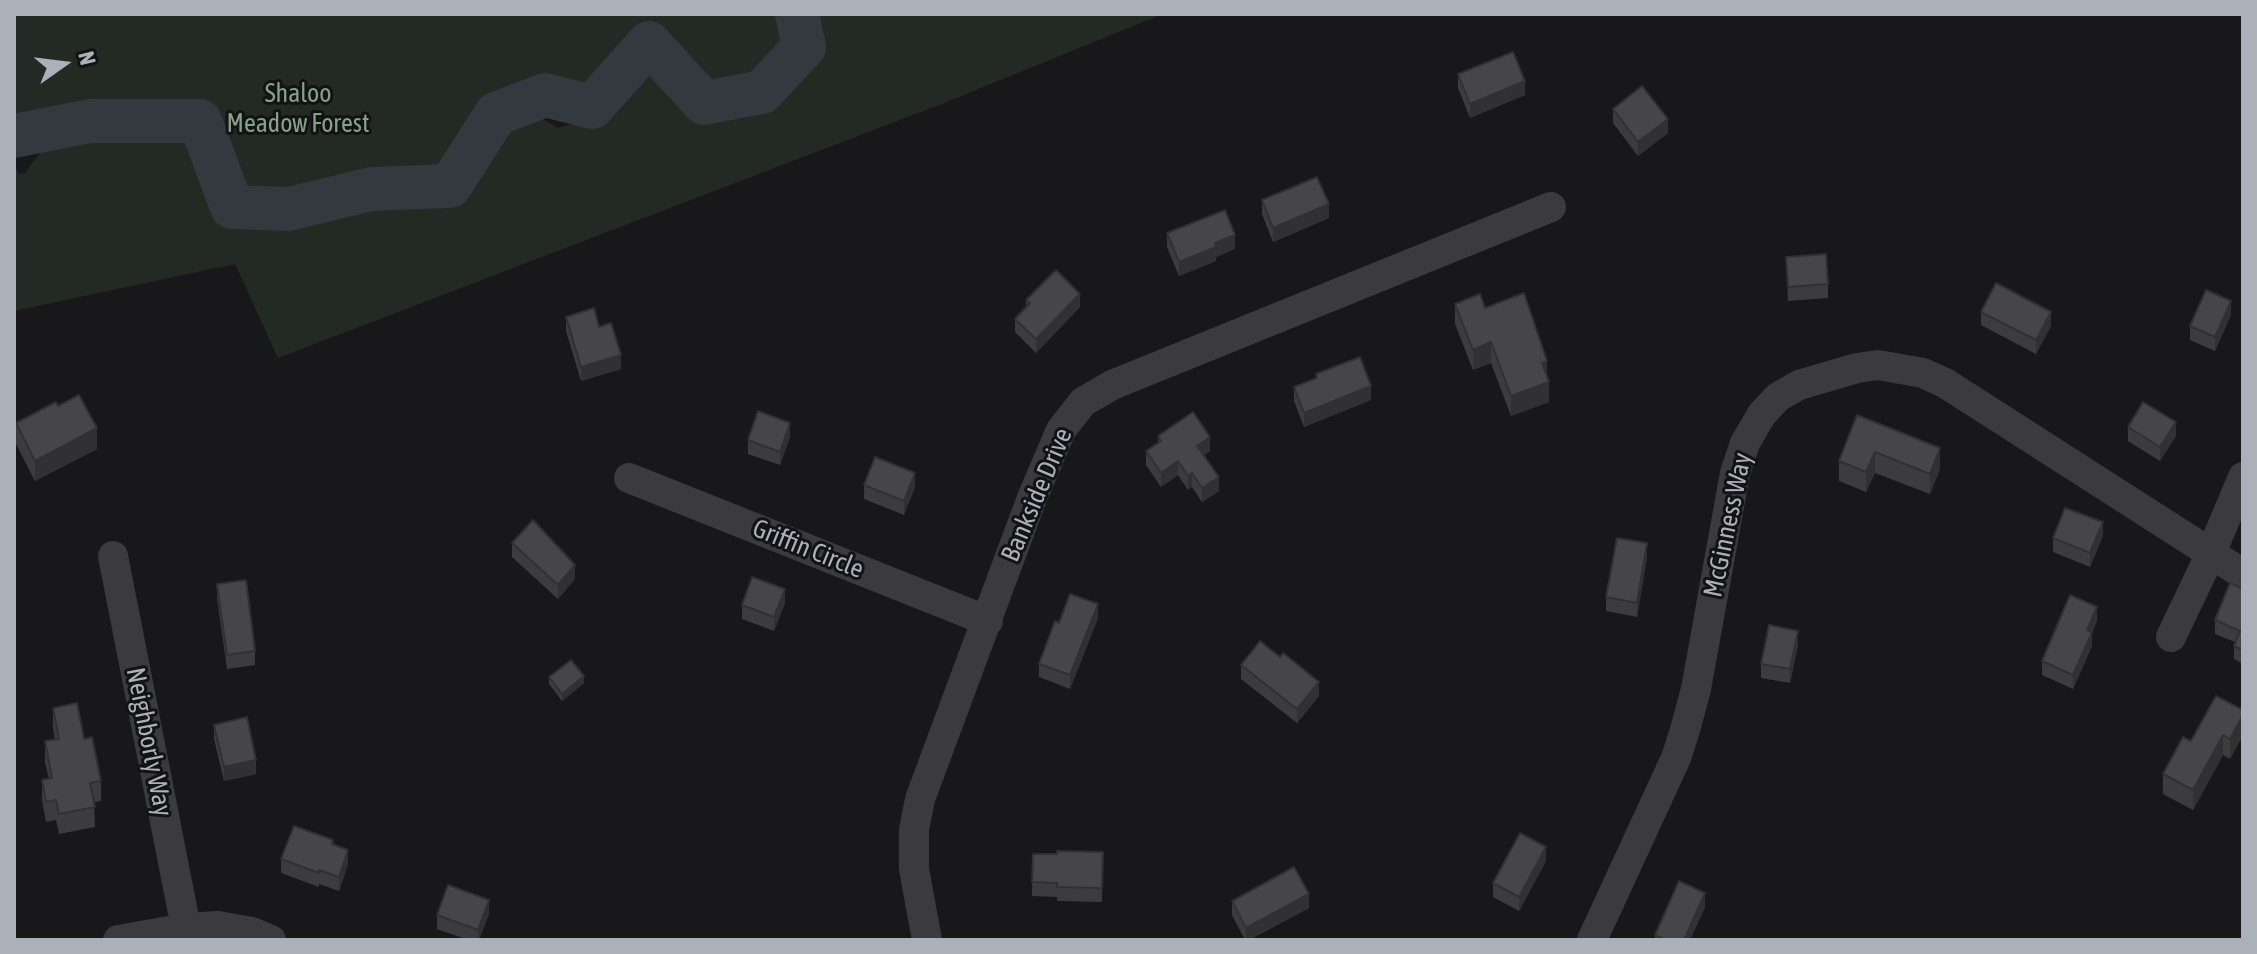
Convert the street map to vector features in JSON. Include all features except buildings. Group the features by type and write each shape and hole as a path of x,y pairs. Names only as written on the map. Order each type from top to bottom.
{"street":[{"name":"Bankside Drive","path":"927,940 914,869 914,830 918,809 1037,484 1061,430 1083,402 1112,385 1551,207"},
{"name":"McGinness Way","path":"1592,940 1676,758 1696,689 1735,473 1745,443 1762,414 1778,397 1811,380 1857,368 1878,365 1923,373 1945,383 2211,553"},
{"path":"2171,637 2243,477"},
{"name":"Griffin Circle","path":"629,478 988,621"},
{"path":"2211,553 2243,574"},
{"name":"Neighborly Way","path":"113,556 186,928"},
{"path":"118,940 186,928 218,926 252,932 271,940"}],"green space":[{"name":"Shaloo Meadow Forest","path":"14,14 797,14 805,47 764,91 775,89 794,73 802,60 807,41 811,14 1163,14 939,105 278,358 235,264 14,311 14,163 19,174 25,173 56,131 93,126 95,122 14,136","holes":["650,43 693,91 693,92 666,77 639,55","610,88 604,104 575,114 569,125 557,128 540,117 536,99 545,95 592,107"]}],"waterway":[{"path":"14,136 90,121 200,121 232,207 289,209 371,189 450,186 496,114 545,95 592,107 649,43 704,103 762,92 804,47 797,14"}]}
